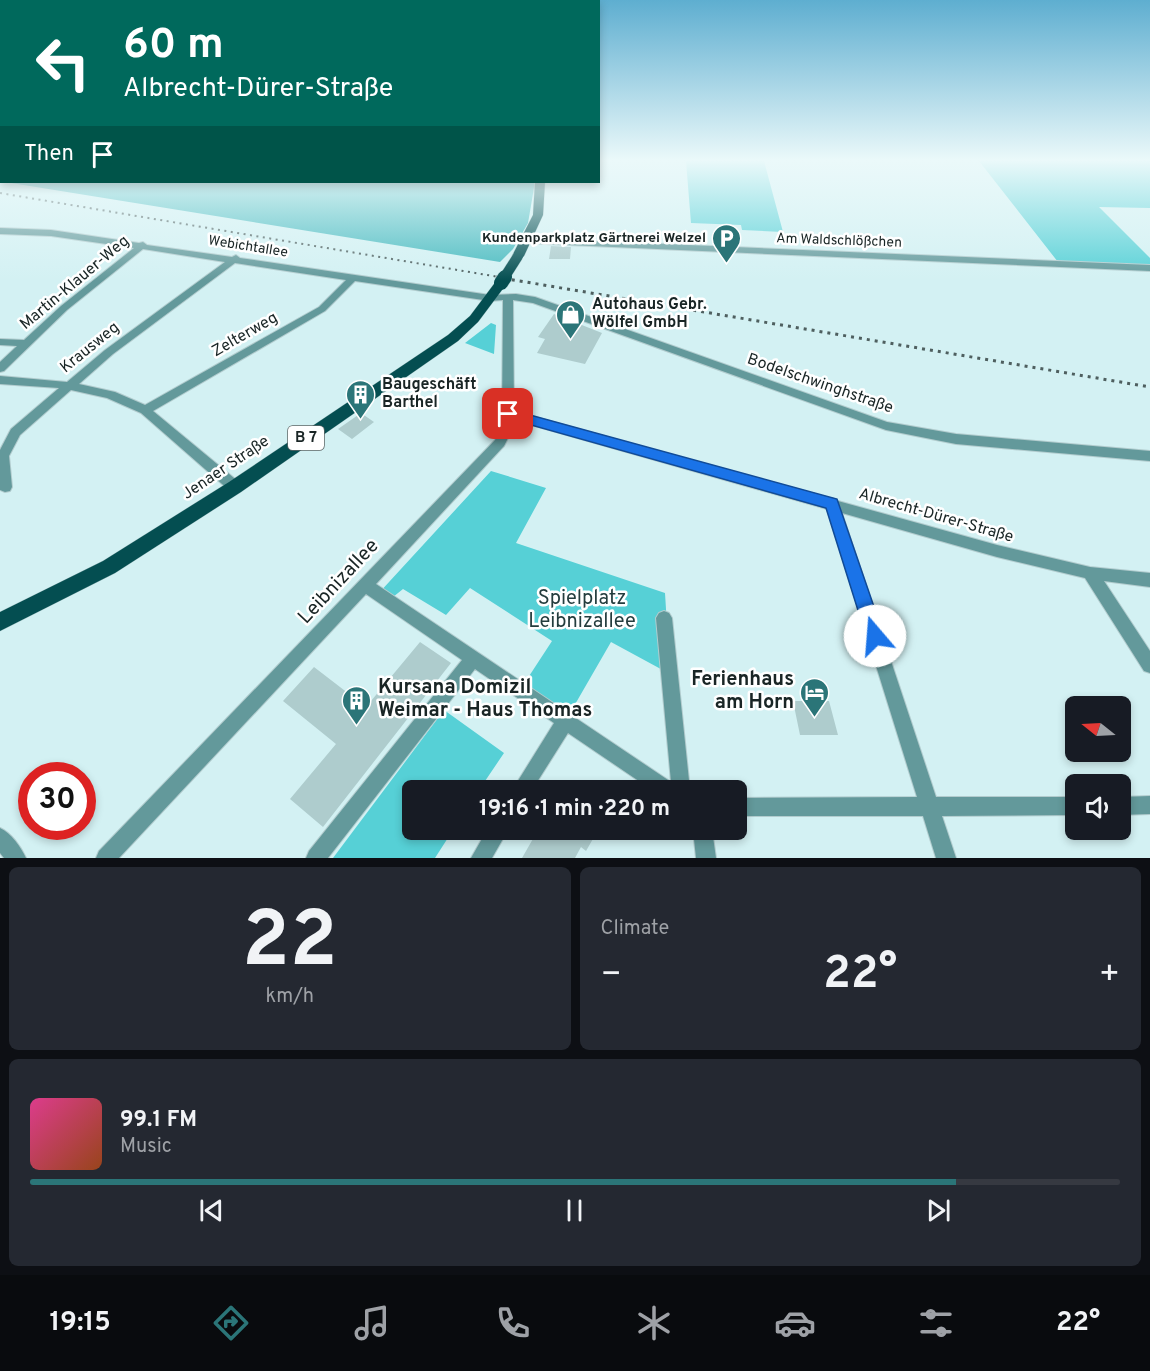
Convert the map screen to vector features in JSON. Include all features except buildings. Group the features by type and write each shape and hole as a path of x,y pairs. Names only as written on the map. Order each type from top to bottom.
{"main road":[{"name":"B 7","path":"526,242 538,215 539,201"},
{"name":"Jenaer Straße","path":"0,622 109,567 235,487 453,338 490,298 526,242"}],"street":[{"name":"Webichtallee","path":"0,231 51,233 143,245 490,298"},
{"name":"Am Waldschlößchen","path":"526,242 1150,268"},
{"name":"Martin-Klauer-Weg","path":"0,368 64,308 143,245"},
{"name":"Krausweg","path":"5,487 3,456 9,440 23,424 109,352 236,258"},
{"name":"Zelterweg","path":"145,410 322,309 354,277"},
{"name":"Bodelschwinghstraße","path":"490,298 508,297 542,303 886,426 956,439 1150,456"},
{"name":"Leibnizallee","path":"106,858 500,443 507,428 508,414 508,297"},
{"path":"0,342 26,343"},
{"path":"0,380 71,385 116,397 145,410 235,487"},
{"name":"Albrecht-Dürer-Straße","path":"508,414 997,551 1090,573 1150,580"},
{"path":"832,503 946,858"},
{"path":"1090,573 1150,665"},
{"path":"365,585 653,780"},
{"path":"664,618 680,780"},
{"path":"316,858 473,658"},
{"path":"528,780 566,720"},
{"path":"1131,806 1150,805"},
{"path":"747,807 1065,806"},
{"path":"0,838 16,858"},
{"path":"481,858 492,840"},
{"path":"704,840 706,858"}],"green space":[{"path":"689,201 775,201 783,232 742,230 741,225 691,223"},
{"path":"1010,201 1150,201 1150,208 1099,207 1150,258 1150,265 1058,262"},
{"path":"491,323 496,325 494,354 465,343"},
{"name":"Spielplatz Leibnizallee","path":"491,471 546,488 516,543 665,593 670,674 611,642 566,720 520,690 552,641 470,588 446,615 403,589 388,601 378,594"},
{"path":"444,710 504,753 486,780 402,780 402,840 447,840 435,858 333,858"}],"shaded area":[{"path":"123,201 532,201 528,223 513,249 500,262"}],"railway":[{"path":"48,201 505,278"},
{"path":"496,277 1150,387"}],"place":[{"name":"Kundenparkplatz Gärtnerei Welzel","path":"727,264"},
{"name":"Autohaus Gebr. Wölfel GmbH","path":"571,340"},
{"name":"Baugeschäft Barthel","path":"361,420"},
{"name":"Ferienhaus am Horn","path":"815,718"},
{"name":"Kursana Domizil Weimar - Haus Thomas","path":"357,726"}],"route":[{"path":"508,414 832,503 875,636"}]}
